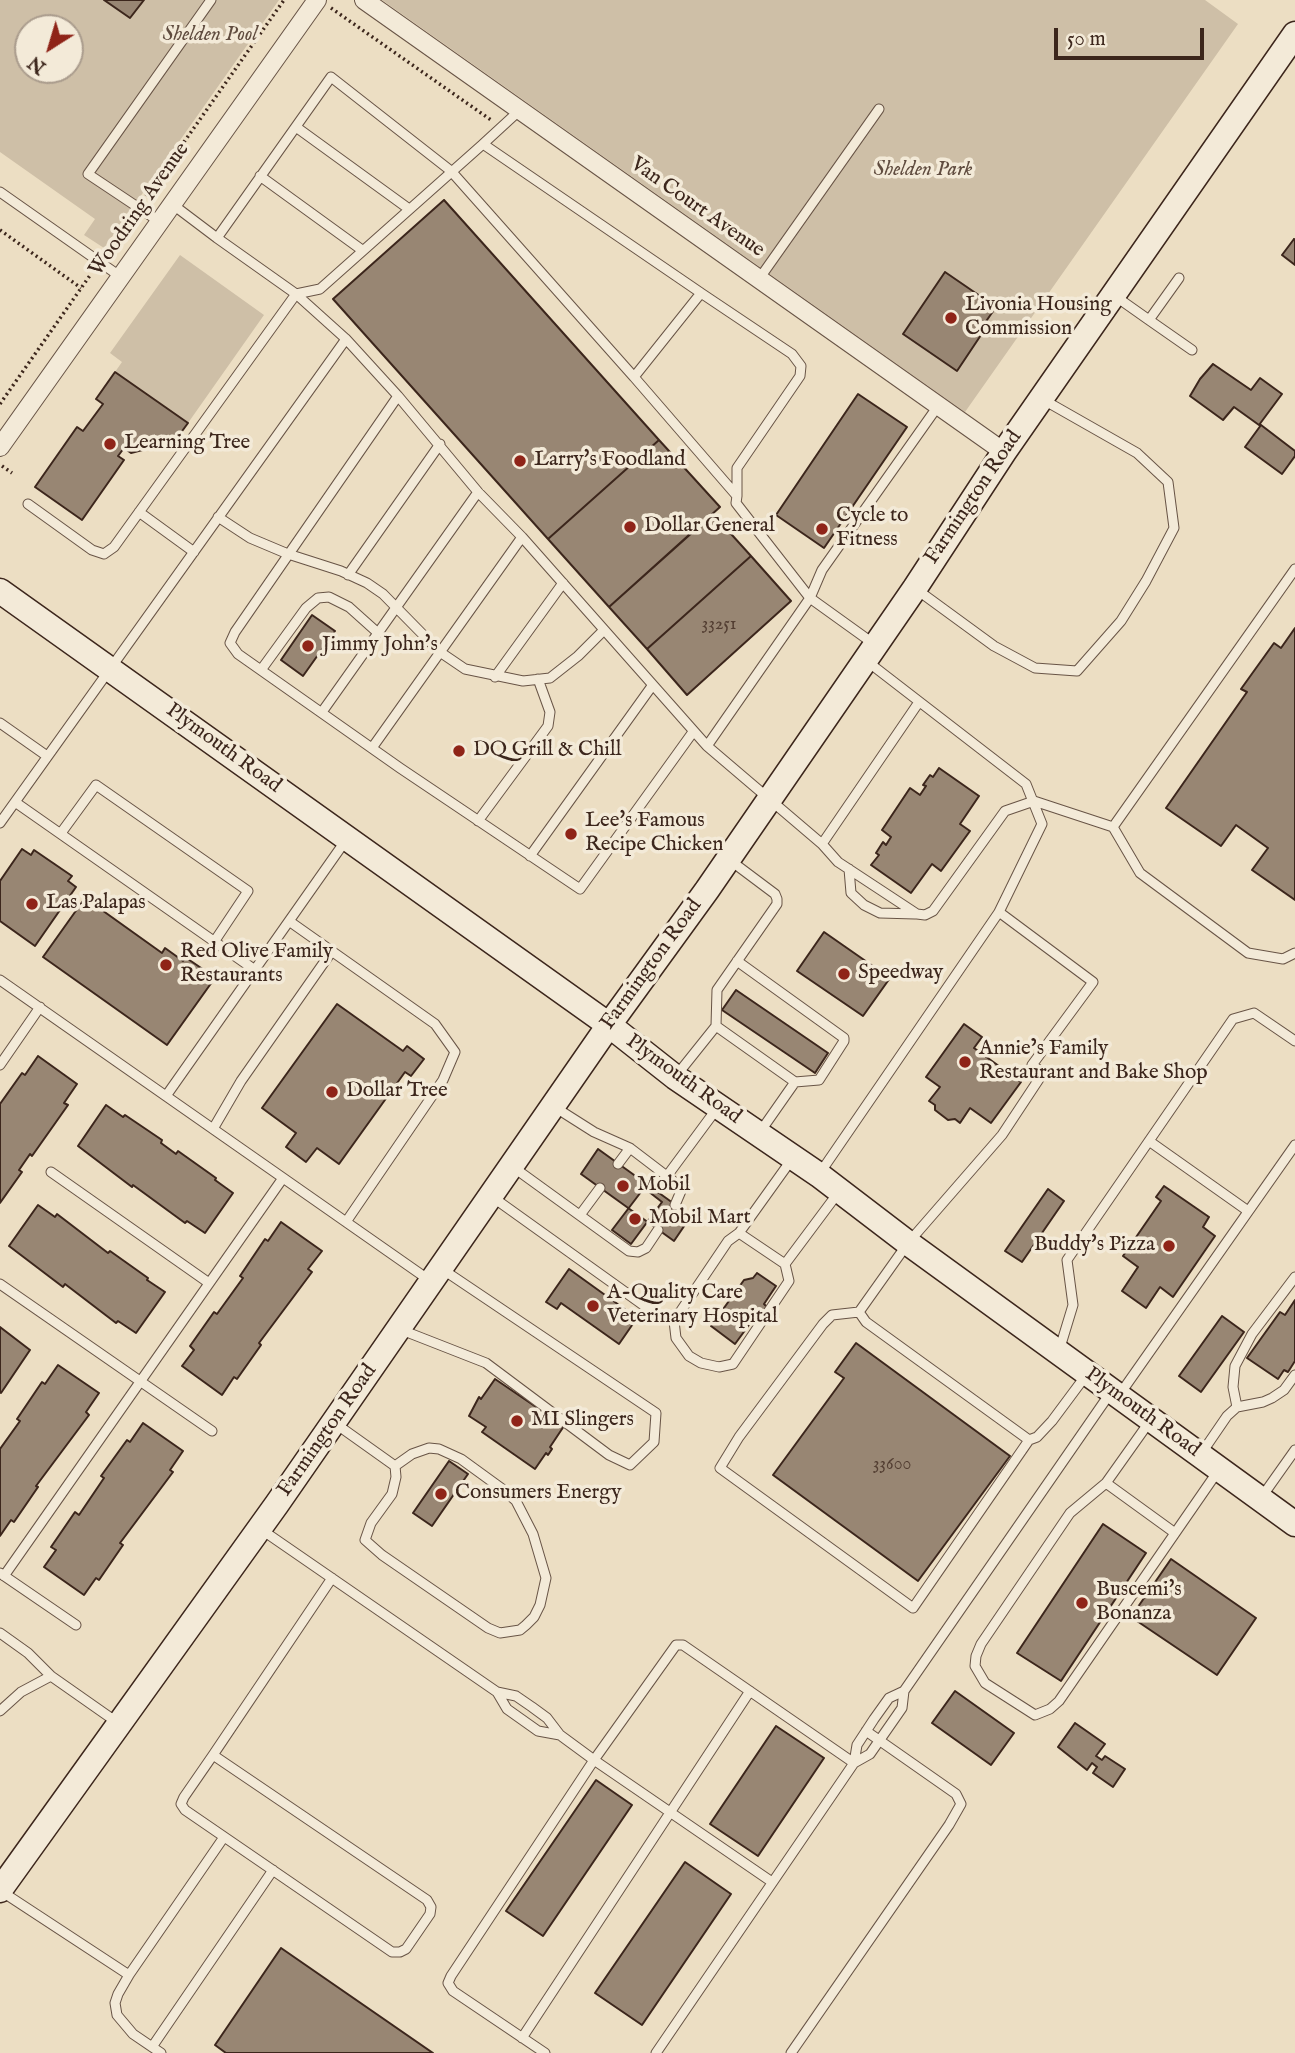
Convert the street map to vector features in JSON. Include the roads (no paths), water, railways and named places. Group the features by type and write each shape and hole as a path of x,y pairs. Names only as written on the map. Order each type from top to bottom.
{"main road":[{"name":"Farmington Road","path":"0,1890 334,1423 609,1025 728,859 915,588 1004,452 1295,34"},
{"name":"Plymouth Road","path":"0,591 609,1025 675,1077 819,1175 1295,1524"}],"street":[{"name":"Van Court Avenue","path":"364,0 1004,452"},
{"name":"Woodring Avenue","path":"0,447 172,204 324,4"}],"lane":[{"path":"160,222 88,174 211,0"},
{"path":"217,238 331,77 451,171 737,495"},
{"path":"759,279 879,109"},
{"path":"28,504 92,550 104,554 114,547 296,294 320,289 520,110"},
{"path":"296,127 408,209"},
{"path":"483,144 792,354 801,366 800,376 737,468 736,503 810,598 919,702 1026,784 1042,824 999,912 819,1175"},
{"path":"260,176 362,250"},
{"path":"0,192 121,277"},
{"path":"172,204 296,294 346,339 440,444 478,492 522,537 707,746 822,844 838,862 916,914"},
{"path":"1149,320 1179,278"},
{"path":"634,377 701,293"},
{"path":"1113,295 1192,350"},
{"path":"0,823 346,339"},
{"path":"398,396 230,643 238,654 580,889 693,732"},
{"path":"915,588 994,646 1035,668 1077,671 1121,621 1174,528 1168,482 1138,453 1042,399"},
{"path":"707,746 810,598 822,570 938,406"},
{"path":"348,575 440,444"},
{"path":"322,712 478,492"},
{"path":"139,512 194,552"},
{"path":"218,517 250,538 348,575 383,594 440,652 466,669 523,681 550,677 578,656 603,631"},
{"path":"372,748 522,537"},
{"path":"1113,827 1295,569"},
{"path":"495,677 563,583"},
{"path":"261,670 306,608 318,598 329,597 349,607 378,633"},
{"path":"478,821 548,726 550,712 538,679"},
{"path":"530,856 652,686"},
{"path":"822,844 919,702"},
{"path":"0,723 47,756"},
{"path":"61,834 96,785 247,891 214,942"},
{"path":"849,869 851,893 864,905 880,913 925,915 933,911 1005,811 1034,801 1113,827 1140,873 1248,953 1283,959 1295,953"},
{"path":"15,802 254,970"},
{"path":"166,1096 348,838"},
{"path":"675,1077 716,1026 717,990 777,904 775,894 728,859"},
{"path":"999,912 1093,982 1032,1065 1043,1073 1002,1135 908,1242 859,1311 832,1315 823,1324 738,1437 720,1468 913,1608 1029,1440 1037,1437 1052,1421 1088,1373"},
{"path":"289,921 435,1024 455,1052 443,1080 346,1222"},
{"path":"213,1129 241,1081 332,951"},
{"path":"716,1026 795,1082 819,1080 844,1041 844,1038 737,961"},
{"path":"0,980 346,1222 656,1413 654,1442 630,1465 609,1455 486,1363 399,1329"},
{"path":"0,1065 40,1007"},
{"path":"1058,1352 1073,1305 1067,1260 1233,1019 1254,1013 1295,1041"},
{"path":"759,1134 795,1082"},
{"path":"553,1106 594,1132 630,1148 667,1176 681,1191 676,1205"},
{"path":"667,1176 718,1106"},
{"path":"1149,1141 1248,1211"},
{"path":"854,1763 870,1754 880,1740 902,1708 904,1691 1295,1144"},
{"path":"618,1164 630,1148"},
{"path":"739,1233 785,1265 789,1281 733,1364 719,1367 701,1363 689,1356 676,1338 674,1321 728,1241 739,1233 793,1157"},
{"path":"511,1166 629,1251 638,1252 646,1248 658,1230"},
{"path":"51,1172 209,1283"},
{"path":"76,1625 2,1575 283,1178"},
{"path":"580,1215 600,1188"},
{"path":"785,1265 839,1190"},
{"path":"491,1196 660,1317 674,1321"},
{"path":"1237,1407 1233,1387 1234,1366 1252,1334 1295,1277"},
{"path":"0,1284 212,1431"},
{"path":"859,1311 866,1322 1029,1440"},
{"path":"1151,1419 1106,1483 1070,1513 981,1643 975,1666 985,1683 1035,1716 1059,1701 1175,1533 1210,1462 1227,1416 1237,1407 1272,1398 1284,1390 1295,1375"},
{"path":"334,1423 395,1466"},
{"path":"429,1448 439,1449 461,1458 505,1490 516,1502 533,1534 546,1578 540,1605 534,1617 520,1630 500,1633 488,1628 382,1555 365,1540 371,1523 392,1494 396,1478 395,1466 412,1454 429,1448"},
{"path":"1261,1499 1295,1450"},
{"path":"1106,1483 1175,1533"},
{"path":"260,1527 497,1692 516,1696 547,1718 560,1735 594,1760 772,1882"},
{"path":"213,1755 427,1900 431,1907 430,1914 406,1949 392,1952 185,1810 181,1804 213,1755 332,1578"},
{"path":"0,1633 28,1653 51,1676 120,1724"},
{"path":"545,2053 453,1991 448,1983 594,1760 676,1645 683,1645 854,1763"},
{"path":"0,1711 21,1692 51,1676"},
{"path":"522,2038 750,1691"},
{"path":"656,2053 854,1763 857,1745 866,1731 889,1698 904,1691"},
{"path":"497,1692 507,1709 538,1731 560,1735"},
{"path":"791,2053 961,1804 956,1794 866,1731"},
{"path":"224,1837 118,1994 115,2003 117,2015 133,2035 157,2050 273,1870"},
{"path":"0,1890 129,1975"}],"place":[{"name":"Livonia Housing Commission","path":"951,318"},
{"name":"Learning Tree","path":"110,444"},
{"name":"Larry's Foodland","path":"520,461"},
{"name":"Dollar General","path":"630,527"},
{"name":"Cycle to Fitness","path":"822,529"},
{"name":"Jimmy John's","path":"308,646"},
{"name":"DQ Grill & Chill","path":"459,751"},
{"name":"Lee's Famous Recipe Chicken","path":"571,834"},
{"name":"Las Palapas","path":"32,904"},
{"name":"Red Olive Family Restaurants","path":"166,965"},
{"name":"Speedway","path":"844,974"},
{"name":"Annie’s Family Restaurant and Bake Shop","path":"965,1062"},
{"name":"Dollar Tree","path":"332,1092"},
{"name":"Mobil","path":"623,1186"},
{"name":"Mobil Mart","path":"635,1219"},
{"name":"Buddy's Pizza","path":"1169,1246"},
{"name":"A-Quality Care Veterinary Hospital","path":"593,1306"},
{"name":"MI Slingers","path":"517,1421"},
{"name":"Consumers Energy","path":"441,1494"},
{"name":"Buscemi's Bonanza","path":"1082,1603"}],"park label":[{"name":"Shelden Pool","path":"210,36"},
{"name":"Shelden Park","path":"923,171"}]}
